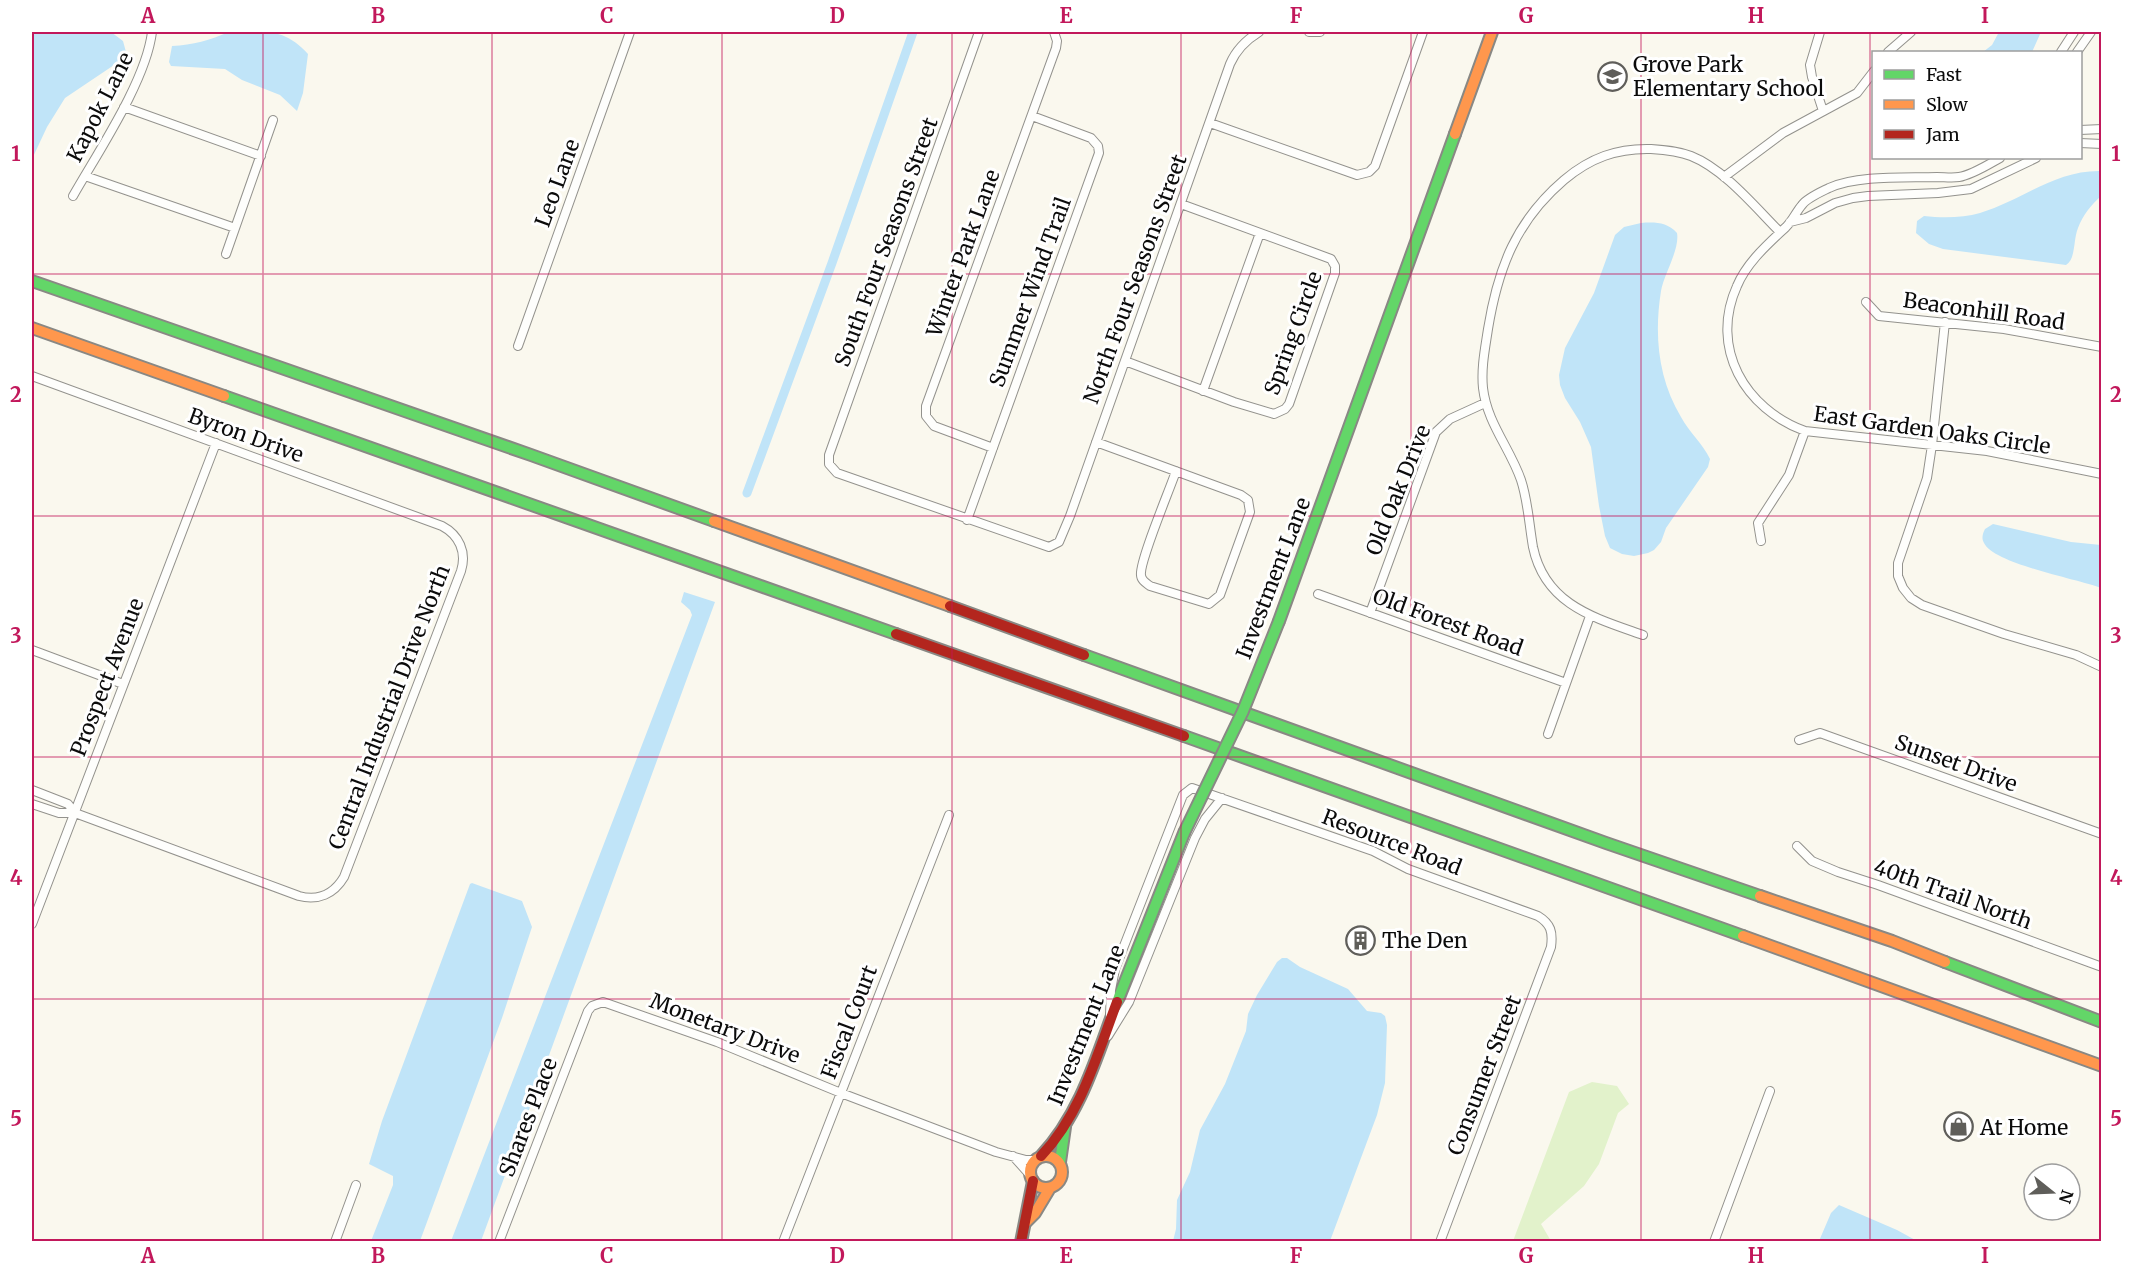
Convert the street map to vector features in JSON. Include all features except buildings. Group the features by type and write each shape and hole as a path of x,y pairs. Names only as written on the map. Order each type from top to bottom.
{"main road":[{"name":"Investment Lane","path":"1038,1158 1054,1143 1065,1127 1110,1022 1184,833 1243,711 1279,621 1492,32"},
{"path":"32,281 542,459 1606,843 1892,941 2102,1022"},
{"path":"32,330 1474,839 2101,1066"},
{"path":"2088,1017 2102,1017"},
{"name":"Investment Lane","path":"1060,1162 1065,1127"},
{"path":"1021,1242 1032,1178 1030,1170 1038,1158 1051,1156 1060,1162 1062,1177 1050,1188 1035,1213 1026,1222"},
{"path":"1032,1178 1040,1187 1050,1188"}],"street":[{"name":"Kapok Lane","path":"73,196 124,107 150,49 152,32"},
{"name":"Leo Lane","path":"518,346 630,32"},
{"name":"South Four Seasons Street","path":"967,520 837,473 829,464 829,455 979,32"},
{"name":"Winter Park Lane","path":"993,448 934,426 926,416 926,406 1056,48 1057,41 1054,32"},
{"name":"North Four Seasons Street","path":"967,520 1043,546 1055,546 1059,542 1233,58 1246,41 1259,32"},
{"path":"1309,32 1320,32"},
{"path":"1210,123 1357,175 1370,172 1375,166 1423,32"},
{"path":"1820,32 1810,64 1823,111"},
{"path":"1889,51 1911,32"},
{"path":"2062,51 2074,32"},
{"path":"2078,51 2091,32"},
{"path":"1724,177 1764,145 1857,93 1872,74"},
{"path":"124,107 261,156"},
{"name":"Summer Wind Trail","path":"967,520 1099,153 1098,146 1091,138 1032,116"},
{"path":"226,254 273,120"},
{"path":"2082,130 2102,129"},
{"path":"2082,142 2102,144"},
{"path":"1643,636 1590,616 1563,598 1553,588 1542,570 1534,550 1527,501 1520,477 1493,425 1485,403 1482,371 1496,288 1507,255 1527,218 1550,192 1578,168 1590,160 1632,149 1670,150 1690,155 1714,168 1780,232"},
{"name":"East Garden Oaks Circle","path":"1998,159 1960,177 1860,180 1831,187 1803,203 1790,222 1753,261 1737,285 1729,315 1729,345 1740,379 1757,401 1780,420 1805,431 2009,455 2102,474"},
{"name":"East Garden Oaks Circle","path":"1790,222 1806,218 1835,203 1861,197 1971,189 2034,159"},
{"path":"85,176 235,228"},
{"name":"Spring Circle","path":"1125,362 1274,414 1289,404 1311,343 1335,273 1335,266 1331,260 1326,256 1180,204"},
{"path":"1203,391 1260,233"},
{"name":"Beaconhill Road","path":"1866,302 1879,316 2004,329 2102,347"},
{"path":"1945,322 1932,445 1922,494 1898,563 1900,582 1906,594 1922,605 2004,634 2076,655 2102,667"},
{"name":"Byron Drive","path":"32,376 448,529"},
{"name":"Old Oak Drive","path":"1370,613 1436,432 1450,418 1485,403"},
{"path":"1761,541 1758,523 1782,488 1805,431"},
{"name":"Prospect Avenue","path":"32,924 216,442"},
{"path":"1096,442 1176,471 1241,495 1248,500 1250,512 1220,596 1209,604 1150,586 1143,581 1140,575 1176,471"},
{"name":"Central Industrial Drive North","path":"75,813 299,896 311,898 326,895 344,877 461,571 463,559 461,546 455,535 448,529"},
{"name":"Old Forest Road","path":"1318,594 1566,683"},
{"path":"1548,734 1590,616"},
{"path":"32,650 123,684"},
{"name":"Sunset Drive","path":"1799,740 1820,733 2102,834"},
{"name":"Resource Road","path":"1110,1022 1111,990 1115,969 1183,795 1192,788 1373,851 1408,869 1547,921"},
{"path":"32,790 68,804 75,813"},
{"path":"1098,1050 1129,1002 1195,838 1205,819 1222,798"},
{"path":"32,804 59,813 75,813"},
{"name":"Fiscal Court","path":"783,1242 948,815"},
{"name":"40th Trail North","path":"1797,846 1812,861 1838,872 1889,888 2102,967"},
{"name":"Consumer Street","path":"1440,1242 1551,947 1553,933 1547,921"},
{"name":"Monetary Drive","path":"592,1006 597,1003 609,1003 717,1042 841,1093 1013,1156 1038,1158"},
{"name":"Shares Place","path":"499,1242 588,1011 592,1006"},
{"path":"1714,1242 1770,1091"},
{"name":"Monetary Drive","path":"1013,1156 1032,1178"},
{"path":"335,1242 356,1185"}],"green space":[{"path":"1592,1082 1617,1086 1629,1104 1618,1113 1599,1164 1584,1186 1541,1224 1551,1241 1513,1241 1569,1092"}],"water":[{"path":"33,32 111,32 123,41 126,52 123,59 65,98 47,127 32,159 32,36"},
{"path":"229,32 272,32 290,39 308,54 303,93 297,111 280,95 242,80 225,69 171,66 169,62 172,46 201,42"},
{"path":"1999,32 2041,32 2032,51 1984,51 1992,45"},
{"path":"2101,171 2101,196 2080,223 2073,254 2066,265 1943,249 1929,244 1916,233 1917,221 1924,216 1952,217 1980,213 2054,180 2084,172"},
{"path":"1641,223 1660,223 1677,233 1674,254 1661,291 1658,324 1660,356 1673,402 1710,459 1708,467 1666,528 1661,542 1654,550 1634,556 1622,554 1610,548 1605,536 1591,447 1580,422 1565,398 1559,375 1565,348 1594,293 1615,235 1624,227"},
{"path":"1993,524 2071,542 2101,545 2101,588 2019,564 1991,551 1982,537 1985,529"},
{"path":"684,592 715,602 481,1241 451,1241 692,615 681,602"},
{"path":"472,883 522,901 532,927 502,1018 420,1241 371,1241 393,1185 393,1176 369,1164 382,1121"},
{"path":"1282,958 1287,958 1300,967 1348,989 1367,1011 1381,1013 1385,1016 1387,1025 1385,1083 1377,1115 1330,1241 1173,1241 1176,1229 1177,1200 1190,1172 1200,1130 1225,1084 1246,1031 1248,1014 1257,995 1277,962"},
{"path":"1839,1205 1917,1241 1819,1241 1831,1213"}],"waterway":[{"path":"747,493 832,263 913,32"}],"traffic: fast":[{"path":"1279,621 1455,134"},
{"path":"32,281 714,521"},
{"path":"224,396 896,634"},
{"path":"1184,833 1243,711 1279,621"},
{"path":"1084,655 1760,896"},
{"path":"1184,736 1743,936"},
{"path":"1117,1002 1184,833"},
{"path":"1945,962 2102,1022"},
{"path":"1060,1162 1065,1127"}],"traffic: slow":[{"path":"1455,134 1492,32"},
{"path":"32,328 224,396"},
{"path":"714,521 950,606"},
{"path":"1760,896 1892,941 1945,962"},
{"path":"1743,936 2102,1066"},
{"path":"1046,1156 1058,1160 1062,1172 1058,1184 1046,1188 1034,1184 1030,1172 1034,1160 1046,1156"},
{"path":"1026,1222 1035,1213 1050,1188"}],"traffic: jam":[{"path":"950,606 1084,655"},
{"path":"896,634 1184,736"},
{"path":"1041,1156 1067,1122 1077,1103 1095,1063 1117,1002"},
{"path":"1021,1242 1033,1181"}],"place":[{"name":"Grove Park Elementary School","path":"1612,76"},
{"name":"The Den","path":"1361,940"},
{"name":"At Home","path":"1959,1127"}]}
